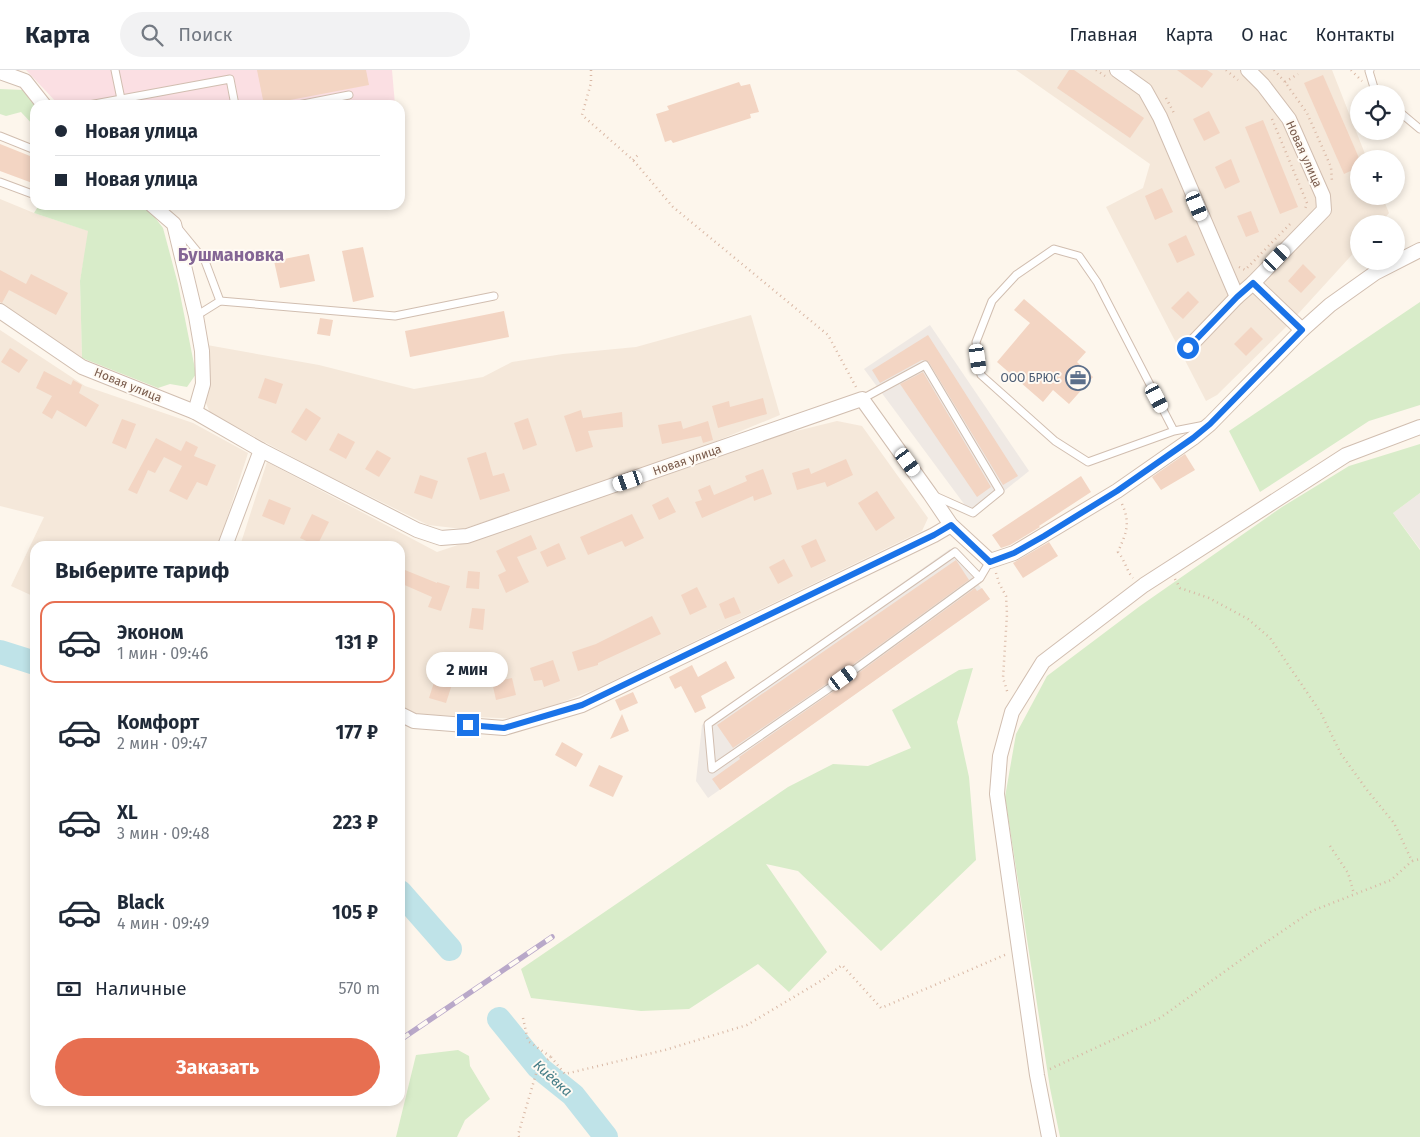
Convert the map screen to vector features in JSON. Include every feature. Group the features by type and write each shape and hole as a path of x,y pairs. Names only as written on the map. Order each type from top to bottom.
{"street":[{"name":"Новая улица","path":"1188,348 1324,210 1323,196 1289,119 1263,85 1248,70"},
{"path":"0,72 25,81 40,100"},
{"path":"1114,76 1145,90 1160,117 1237,297"},
{"path":"158,210 174,224 196,316 202,351 203,384 196,412"},
{"path":"862,399 951,525 990,562 1014,553 1117,491 1193,438 1210,424 1302,330 1330,305 1375,273 1420,250"},
{"path":"1253,283 1302,330"},
{"name":"Новая улица","path":"0,311 82,366 196,412 261,450 417,530 441,538 467,536 862,399"},
{"path":"1049,1137 1037,1075 996,794 1000,756 1012,712 1043,662 1144,585 1346,455 1420,427"},
{"path":"227,541 261,450"},
{"path":"405,716 414,721 504,728 582,705 934,535 951,525"}],"lane":[{"path":"115,70 121,99"},
{"path":"1370,70 1373,85"},
{"path":"116,100 230,79 234,100"},
{"path":"324,100 349,95"},
{"path":"1405,116 1420,129"},
{"path":"0,136 30,148"},
{"path":"0,182 30,193"},
{"path":"174,224 205,262 220,301"},
{"path":"1174,430 1097,282 1079,256 1054,249 1016,275 992,301 976,342 981,375 1055,441 1088,462 1174,430 1210,424"},
{"path":"196,316 220,301 395,316 494,296"},
{"path":"862,399 925,365 1000,491 973,513 930,494"},
{"path":"980,578 956,552 708,724 712,769 828,689 980,578 990,562"}],"path":[{"path":"591,70 592,83 582,115 633,160 674,207 828,335 862,399"},
{"path":"1096,70 1114,76"},
{"path":"1226,70 1240,82"},
{"path":"1274,70 1307,113 1331,167 1332,187"},
{"path":"1285,82 1298,74"},
{"path":"1163,93 1175,114"},
{"path":"1269,113 1307,203 1305,210"},
{"path":"633,160 638,155"},
{"path":"1236,265 1245,270 1293,221"},
{"path":"1117,491 1125,510 1128,529 1118,552 1123,558 1128,572 1136,581 1144,585"},
{"path":"990,562 1006,596 1007,614 1003,678 1012,712"},
{"path":"1169,569 1180,588 1209,598 1248,619 1270,638 1321,713 1341,754 1394,823 1412,861"},
{"path":"1330,846 1348,873 1354,894"},
{"path":"1037,1075 1160,1018 1312,911 1391,880 1412,861 1420,859"},
{"path":"523,1018 528,1041 551,1056 565,1074 665,1050 747,1026 824,979 842,965 881,1008 1018,949"},
{"path":"519,1137 538,1067 551,1056"}],"shaded area":[{"path":"26,70 392,70 395,100 54,100"},
{"path":"1016,70 1332,70 1350,116 1350,140 1360,140 1363,150 1350,150 1350,205 1386,205 1389,213 1387,215 1350,215 1350,257 1288,325 1217,395 1206,401 1106,207 1143,188 1150,164"},
{"path":"0,199 34,213 89,231 80,281 82,358 0,306"},
{"path":"751,315 780,415 685,454 463,529 428,525 319,471 210,413 206,403 207,345 319,365 414,389 483,377 512,362 563,354 636,347"},
{"path":"930,325 1029,471 973,516 864,369"},
{"path":"0,330 85,386 193,423 248,453 220,541 33,541 44,517 0,506"},
{"path":"837,421 862,426 928,518 922,531 596,689 520,719 410,714 405,712 405,541 242,541 267,462 437,552 699,464 768,438"},
{"path":"1420,493 1420,549 1393,513"},
{"path":"30,546 30,595 11,586"},
{"path":"950,549 990,599 708,798 696,781 702,725"}],"green space":[{"path":"0,89 24,90 33,100 30,100 30,122 21,112 6,116 0,114"},
{"path":"36,210 149,210 163,228 178,284 196,374 187,387 170,384 158,388 82,358 80,281 88,231 34,213"},
{"path":"1420,302 1420,405 1369,421 1260,492 1229,431"},
{"path":"1420,444 1420,493 1393,513 1420,550 1420,1137 1060,1137 1050,1088 1005,797 1016,734 1047,676 1140,606 1282,507 1349,466"},
{"path":"973,668 957,722 969,777 976,860 881,951 798,871 766,864 827,952 789,992 758,964 689,1009 641,1011 531,998 521,969 788,787 833,764 868,766 911,748 892,710 959,670"},
{"path":"458,1050 469,1056 470,1066 490,1099 465,1120 457,1137 396,1137 416,1055"}],"building":[{"path":"257,70 366,70 369,85 290,100 263,100"},
{"path":"1069,70 1074,70 1144,118 1130,138 1057,88"},
{"path":"1177,70 1207,70 1213,74 1202,88"},
{"path":"1323,75 1356,150 1350,150 1350,171 1344,174 1304,83"},
{"path":"739,82 741,86 750,84 759,112 750,114 751,118 673,143 671,140 665,142 656,114 669,110 667,106"},
{"path":"1209,111 1220,133 1204,141 1193,119"},
{"path":"1263,120 1298,207 1280,214 1245,127"},
{"path":"0,144 30,156 30,182 0,171"},
{"path":"1231,159 1240,182 1225,189 1215,167"},
{"path":"1162,188 1173,212 1155,220 1145,196"},
{"path":"1251,211 1259,232 1246,237 1237,216"},
{"path":"1186,235 1195,255 1177,263 1168,244"},
{"path":"363,247 374,297 353,302 342,251"},
{"path":"309,254 315,281 280,288 274,261"},
{"path":"1303,264 1316,277 1301,293 1288,281"},
{"path":"0,270 26,284 31,274 68,293 56,315 9,290 2,303 0,302"},
{"path":"1188,291 1199,302 1183,319 1171,308"},
{"path":"1024,299 1086,352 1077,362 1093,377 1069,404 1053,390 1043,402 997,362 1030,323 1014,310"},
{"path":"504,311 509,337 410,357 405,331"},
{"path":"320,318 333,320 330,336 317,334"},
{"path":"1251,327 1263,339 1246,356 1234,344"},
{"path":"928,335 1018,476 1003,485 928,361 922,360 880,383 872,370"},
{"path":"10,348 28,360 19,373 1,362"},
{"path":"44,371 71,385 73,380 82,385 79,393 99,405 86,427 57,410 52,419 42,413 52,396 36,388"},
{"path":"923,372 991,487 977,497 900,384"},
{"path":"265,378 283,384 276,404 258,398"},
{"path":"763,398 767,414 718,428 712,406 729,401 730,407"},
{"path":"306,408 321,418 306,441 291,432"},
{"path":"581,410 583,418 622,412 623,427 588,431 593,447 576,452 564,416"},
{"path":"528,418 537,445 523,450 514,423"},
{"path":"122,419 136,424 126,449 112,443"},
{"path":"681,421 683,429 708,421 713,440 703,443 701,436 662,444 658,425"},
{"path":"338,433 355,442 346,459 329,450"},
{"path":"156,438 181,451 186,441 198,447 194,456 216,465 207,486 197,482 187,500 169,491 182,466 164,457 155,473 148,470 137,494 128,490"},
{"path":"377,450 391,458 379,477 365,469"},
{"path":"486,452 493,476 504,473 510,491 480,500 467,458"},
{"path":"1185,454 1195,470 1161,490 1152,477"},
{"path":"846,459 853,475 827,487 825,482 797,490 792,473 809,468 811,474"},
{"path":"763,469 772,494 754,501 753,496 702,518 695,502 702,500 698,490 710,485 714,495 747,481 745,476"},
{"path":"420,475 438,481 432,499 414,493"},
{"path":"1081,476 1091,492 1040,527 1010,545 1001,548 992,535"},
{"path":"877,491 895,518 876,531 858,503"},
{"path":"668,497 676,512 659,520 652,505"},
{"path":"269,499 291,508 284,525 262,516"},
{"path":"312,514 329,522 320,541 306,541 300,538"},
{"path":"632,514 644,538 625,547 622,541 588,555 580,537"},
{"path":"531,535 537,549 517,557 529,582 506,593 498,575 506,571 496,551"},
{"path":"816,539 826,561 811,568 801,546"},
{"path":"1049,542 1058,556 1023,578 1013,563"},
{"path":"559,543 566,559 547,567 540,552"},
{"path":"784,559 793,576 778,584 769,567"},
{"path":"956,560 969,580 825,685 733,748 717,725"},
{"path":"405,570 437,583 450,586 441,611 428,607 432,597 405,585"},
{"path":"468,571 480,572 479,589 466,588"},
{"path":"697,587 707,607 690,615 681,595"},
{"path":"975,588 977,591 982,588 990,599 720,790 712,779 740,759 739,757 831,693"},
{"path":"734,597 741,613 725,619 719,604"},
{"path":"472,608 485,609 483,630 469,628"},
{"path":"652,616 661,634 598,663 598,665 578,671 572,652 596,644"},
{"path":"553,660 560,681 544,687 542,680 534,681 530,668"},
{"path":"726,661 735,678 701,696 706,708 695,713 681,686 675,689 669,677 692,665 698,677"},
{"path":"437,673 454,678 446,703 429,698"},
{"path":"512,678 516,695 496,700 492,682"},
{"path":"633,692 638,703 620,711 615,700"},
{"path":"622,714 629,731 610,739"},
{"path":"562,742 583,754 576,767 555,755"},
{"path":"599,765 623,776 613,797 589,786"}],"waterway":[{"name":"Киёвка","path":"0,652 30,661"},
{"name":"Киёвка","path":"405,898 450,949"},
{"name":"Киёвка","path":"499,1019 538,1067 573,1095 606,1137"}],"railway":[{"path":"405,1037 552,937"}],"place":[{"name":"ООО БРЮС","path":"1078,378"}],"district":[{"name":"Бушмановка","path":"231,255"}],"route":[{"path":"468,725 504,728 582,705 934,535 951,525 990,562 1014,553 1117,491 1193,438 1210,424 1302,330 1253,283 1188,348"}]}
